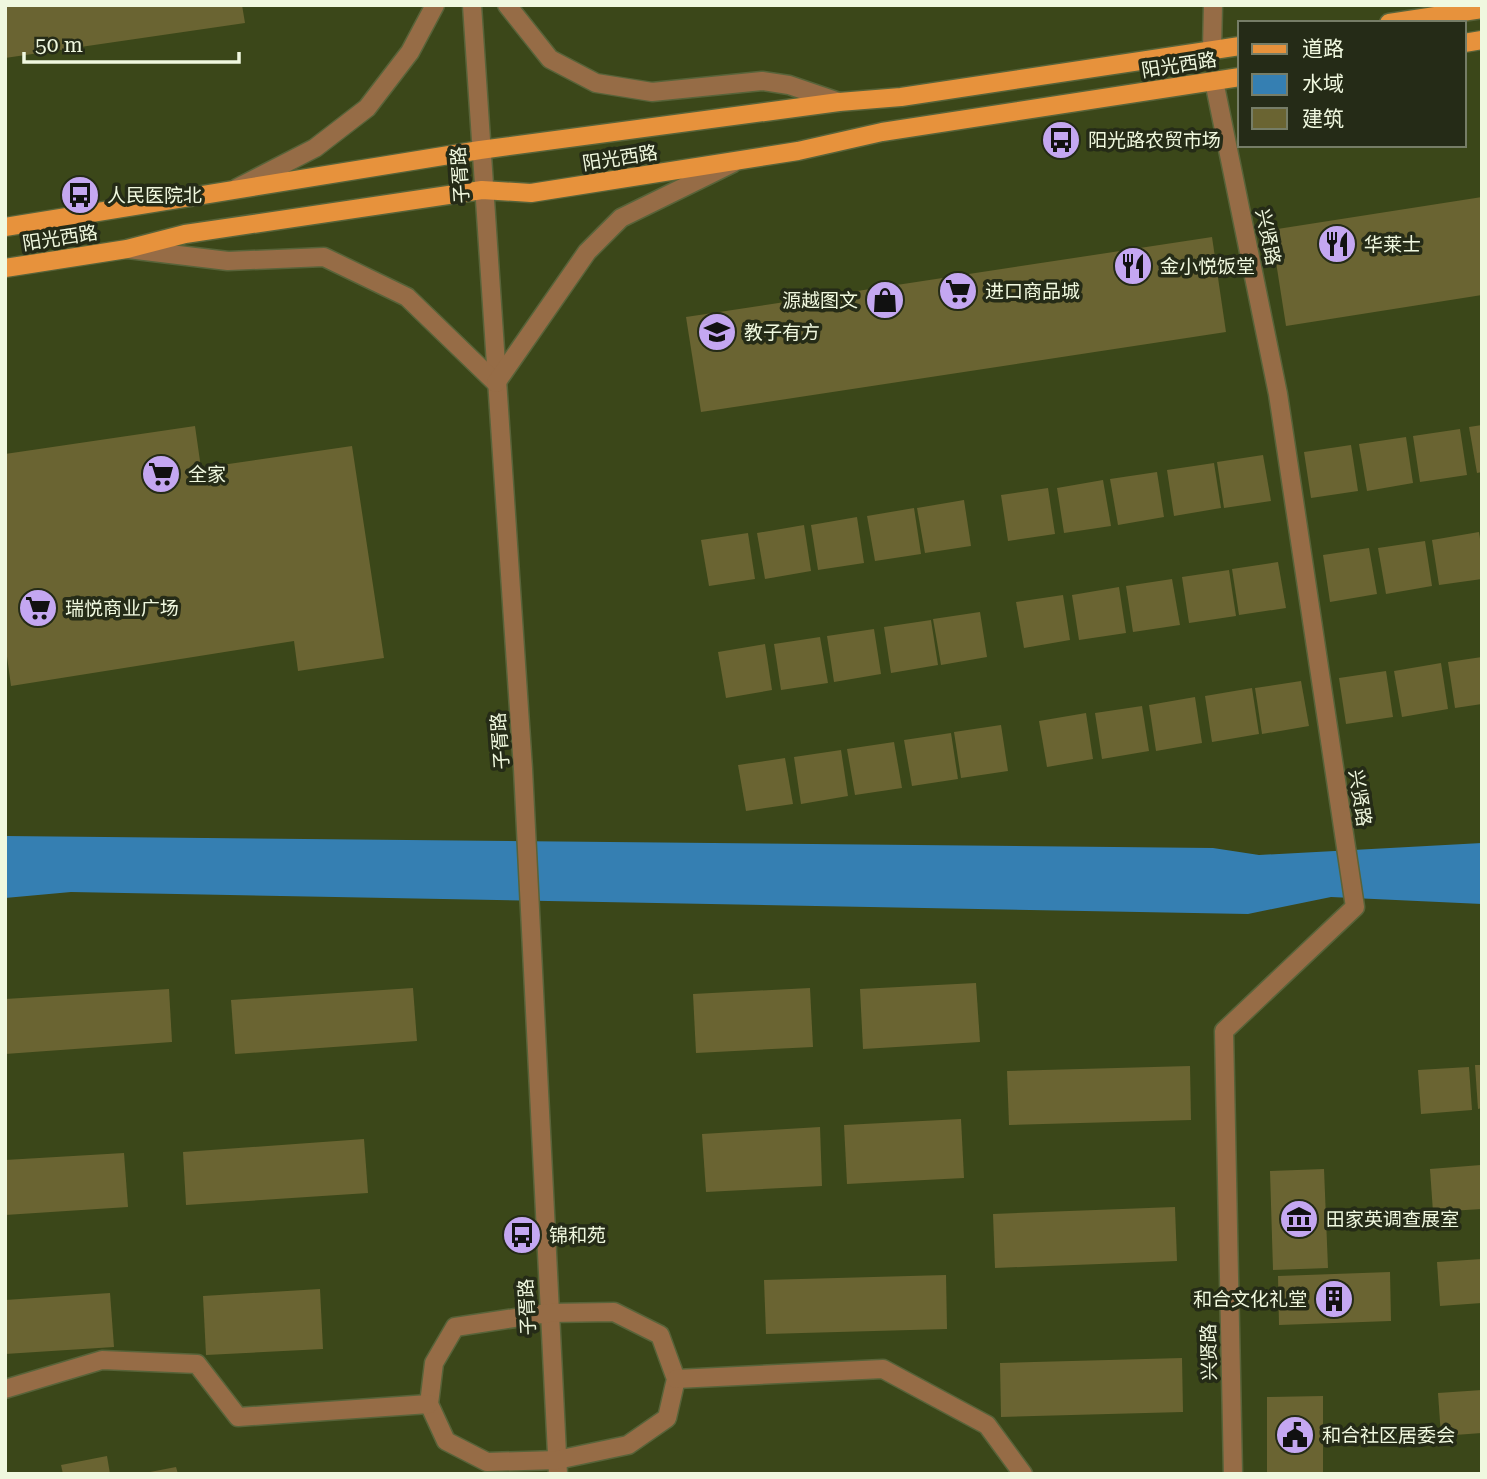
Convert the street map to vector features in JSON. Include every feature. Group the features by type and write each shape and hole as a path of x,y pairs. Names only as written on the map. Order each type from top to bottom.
{"main road":[{"path":"1402,21 1482,9"},
{"name":"阳光西路","path":"5,227 480,150 839,102 901,97 1238,46"},
{"name":"阳光西路","path":"5,268 127,249 185,234 482,190 531,193 739,160 882,132 1238,77"}],"street":[{"path":"234,189 315,148 367,108 410,52 435,5"},
{"name":"子胥路","path":"472,5 482,190 523,769 557,1467"},
{"path":"507,5 550,59 596,83 652,92 762,80 789,85 839,102"},
{"path":"1212,50 1213,5"},
{"name":"兴贤路","path":"1214,81 1278,394 1355,906 1224,1031 1233,1474"},
{"path":"127,249 228,261 324,257 407,297 496,383 587,252 621,218 739,160"},
{"path":"614,1312 660,1335 676,1379 667,1418 628,1445 557,1467 487,1462 446,1441 429,1404 434,1363 455,1327 548,1313 614,1312"},
{"path":"5,1389 102,1360 197,1364 238,1417 429,1404"},
{"path":"676,1379 883,1369 987,1425 1023,1474"}],"water":[{"path":"5,836 1213,848 1259,855 1482,843 1482,904 1331,897 1248,914 71,892 5,898"}],"building":[{"path":"5,5 242,5 245,23 5,58"},
{"path":"1482,197 1482,295 1286,326 1271,230"},
{"path":"1212,237 1226,332 701,412 686,317"},
{"path":"1482,425 1482,472 1477,473 1469,427"},
{"path":"195,426 201,468 352,446 384,658 298,671 294,641 11,686 5,642 5,454"},
{"path":"1460,429 1467,475 1420,482 1413,436"},
{"path":"1406,437 1413,483 1367,491 1359,444"},
{"path":"1351,445 1358,491 1311,498 1304,452"},
{"path":"1263,455 1271,501 1224,508 1217,462"},
{"path":"1214,463 1221,508 1174,516 1167,470"},
{"path":"1157,472 1164,517 1118,525 1110,479"},
{"path":"1103,480 1111,526 1064,533 1057,488"},
{"path":"1048,488 1055,534 1008,541 1001,495"},
{"path":"964,500 971,546 925,553 917,508"},
{"path":"914,508 921,554 875,561 867,516"},
{"path":"857,517 864,563 818,570 811,525"},
{"path":"804,525 811,571 765,579 757,533"},
{"path":"1479,532 1482,579 1439,585 1432,540"},
{"path":"748,533 755,579 709,586 701,540"},
{"path":"1425,541 1432,586 1386,594 1378,548"},
{"path":"1369,548 1377,594 1330,602 1323,555"},
{"path":"1278,562 1286,608 1239,615 1232,569"},
{"path":"1229,570 1236,616 1189,623 1182,577"},
{"path":"1172,579 1180,625 1133,632 1126,586"},
{"path":"1119,587 1126,633 1079,640 1072,595"},
{"path":"1063,595 1070,640 1024,648 1016,602"},
{"path":"980,612 987,657 941,665 933,619"},
{"path":"931,620 938,665 891,673 884,627"},
{"path":"874,629 881,674 834,682 827,636"},
{"path":"820,637 828,683 781,690 774,644"},
{"path":"765,644 772,690 726,698 718,652"},
{"path":"1482,657 1482,704 1455,708 1448,662"},
{"path":"1441,663 1448,709 1402,717 1394,671"},
{"path":"1386,671 1393,717 1346,724 1339,678"},
{"path":"1301,681 1309,726 1262,734 1255,688"},
{"path":"1252,688 1259,734 1212,742 1205,696"},
{"path":"1195,697 1202,743 1156,751 1149,705"},
{"path":"1142,706 1149,751 1102,759 1095,713"},
{"path":"1086,713 1093,759 1047,767 1039,721"},
{"path":"1001,725 1008,771 961,778 954,732"},
{"path":"951,733 958,779 912,786 904,740"},
{"path":"894,742 902,788 855,795 847,749"},
{"path":"841,750 848,796 801,804 794,757"},
{"path":"785,758 793,804 746,811 738,765"},
{"path":"976,983 980,1042 863,1049 860,989"},
{"path":"413,988 417,1041 235,1054 231,1000"},
{"path":"810,988 813,1047 696,1053 693,994"},
{"path":"169,989 172,1042 5,1054 5,999"},
{"path":"1475,1065 1482,1065 1482,1108 1478,1109"},
{"path":"1190,1066 1191,1120 1009,1125 1007,1071"},
{"path":"1469,1067 1472,1110 1421,1114 1418,1070"},
{"path":"961,1119 964,1178 847,1184 844,1125"},
{"path":"820,1127 822,1186 706,1192 702,1134"},
{"path":"364,1139 368,1193 186,1205 183,1152"},
{"path":"124,1153 128,1207 5,1215 5,1160"},
{"path":"1481,1165 1482,1209 1433,1212 1430,1169"},
{"name":"田家英调查展室","path":"1324,1169 1328,1268 1273,1270 1270,1171"},
{"path":"1175,1207 1177,1261 995,1268 993,1214"},
{"path":"1482,1259 1482,1303 1440,1306 1437,1262"},
{"name":"和合文化礼堂","path":"1390,1272 1391,1321 1279,1325 1278,1276"},
{"path":"946,1275 947,1329 766,1334 764,1280"},
{"path":"320,1289 323,1349 206,1355 203,1296"},
{"path":"110,1293 114,1347 5,1354 5,1300"},
{"path":"1182,1358 1183,1412 1001,1417 1000,1363"},
{"path":"1482,1390 1482,1433 1441,1436 1438,1393"},
{"name":"和合社区居委会","path":"1323,1396 1323,1474 1267,1474 1267,1397"},
{"path":"107,1456 110,1474 63,1474 61,1465"},
{"path":"176,1467 178,1474 150,1474 150,1472"}],"place":[{"name":"阳光路农贸市场","path":"1061,140"},
{"name":"人民医院北","path":"80,195"},
{"name":"华莱士","path":"1337,244"},
{"name":"金小悦饭堂","path":"1133,266"},
{"name":"进口商品城","path":"958,291"},
{"name":"源越图文","path":"885,300"},
{"name":"教子有方","path":"717,332"},
{"name":"全家","path":"161,474"},
{"name":"瑞悦商业广场","path":"38,608"},
{"name":"田家英调查展室","path":"1299,1219"},
{"name":"锦和苑","path":"522,1235"},
{"name":"和合文化礼堂","path":"1334,1299"},
{"name":"和合社区居委会","path":"1295,1435"}]}
